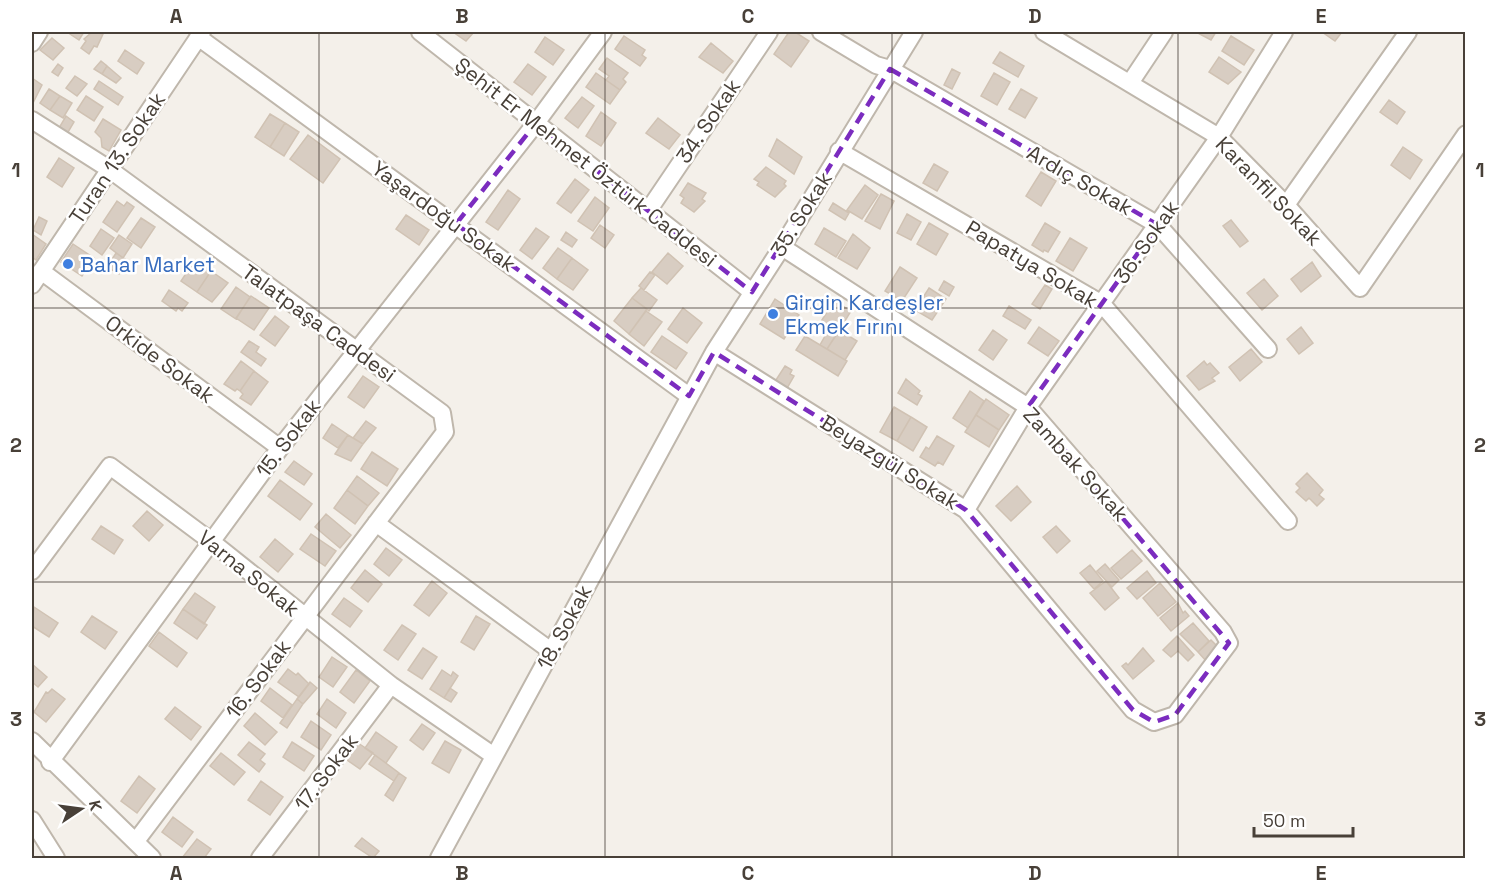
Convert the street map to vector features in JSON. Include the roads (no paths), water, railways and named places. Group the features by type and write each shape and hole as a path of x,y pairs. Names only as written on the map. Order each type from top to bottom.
{"street":[{"path":"32,43 39,32"},
{"name":"Şehit Er Mehmet Öztürk Caddesi","path":"420,32 752,292"},
{"name":"15. Sokak","path":"50,762 280,448 536,123 603,32"},
{"name":"34. Sokak","path":"648,211 769,32"},
{"name":"Ardıç Sokak","path":"821,32 876,65 891,69 1158,225 1268,349"},
{"name":"35. Sokak","path":"689,396 714,352 782,247 914,32"},
{"name":"Karanfil Sokak","path":"1044,32 1219,137 1286,205 1360,288 1466,134"},
{"path":"1130,83 1164,32"},
{"name":"36. Sokak","path":"966,510 1028,407 1219,137 1284,32"},
{"path":"1286,205 1408,32"},
{"name":"Turan 13. Sokak","path":"32,285 200,34"},
{"name":"Yaşardoğu Sokak","path":"200,34 689,396"},
{"name":"Talatpaşa Caddesi","path":"32,120 109,169 442,413 445,432"},
{"name":"Papatya Sokak","path":"840,152 1102,304 1288,521"},
{"name":"Zambak Sokak","path":"782,247 1028,407 1223,632 1229,643 1175,715 1154,722 1133,710"},
{"name":"Orkide Sokak","path":"41,271 280,448"},
{"name":"Beyazgül Sokak","path":"714,352 966,510 1133,710"},
{"name":"18. Sokak","path":"438,858 689,396"},
{"name":"16. Sokak","path":"135,841 445,432"},
{"name":"Varna Sokak","path":"32,571 110,466 212,542 391,685 494,756"},
{"path":"376,523 551,651"},
{"name":"17. Sokak","path":"260,858 391,685"},
{"path":"32,741 50,762 152,858"},
{"path":"32,820 56,858"}],"place":[{"name":"Bahar Market","path":"68,264"},
{"name":"Girgin Kardeşler Ekmek Fırını","path":"773,314"}]}
